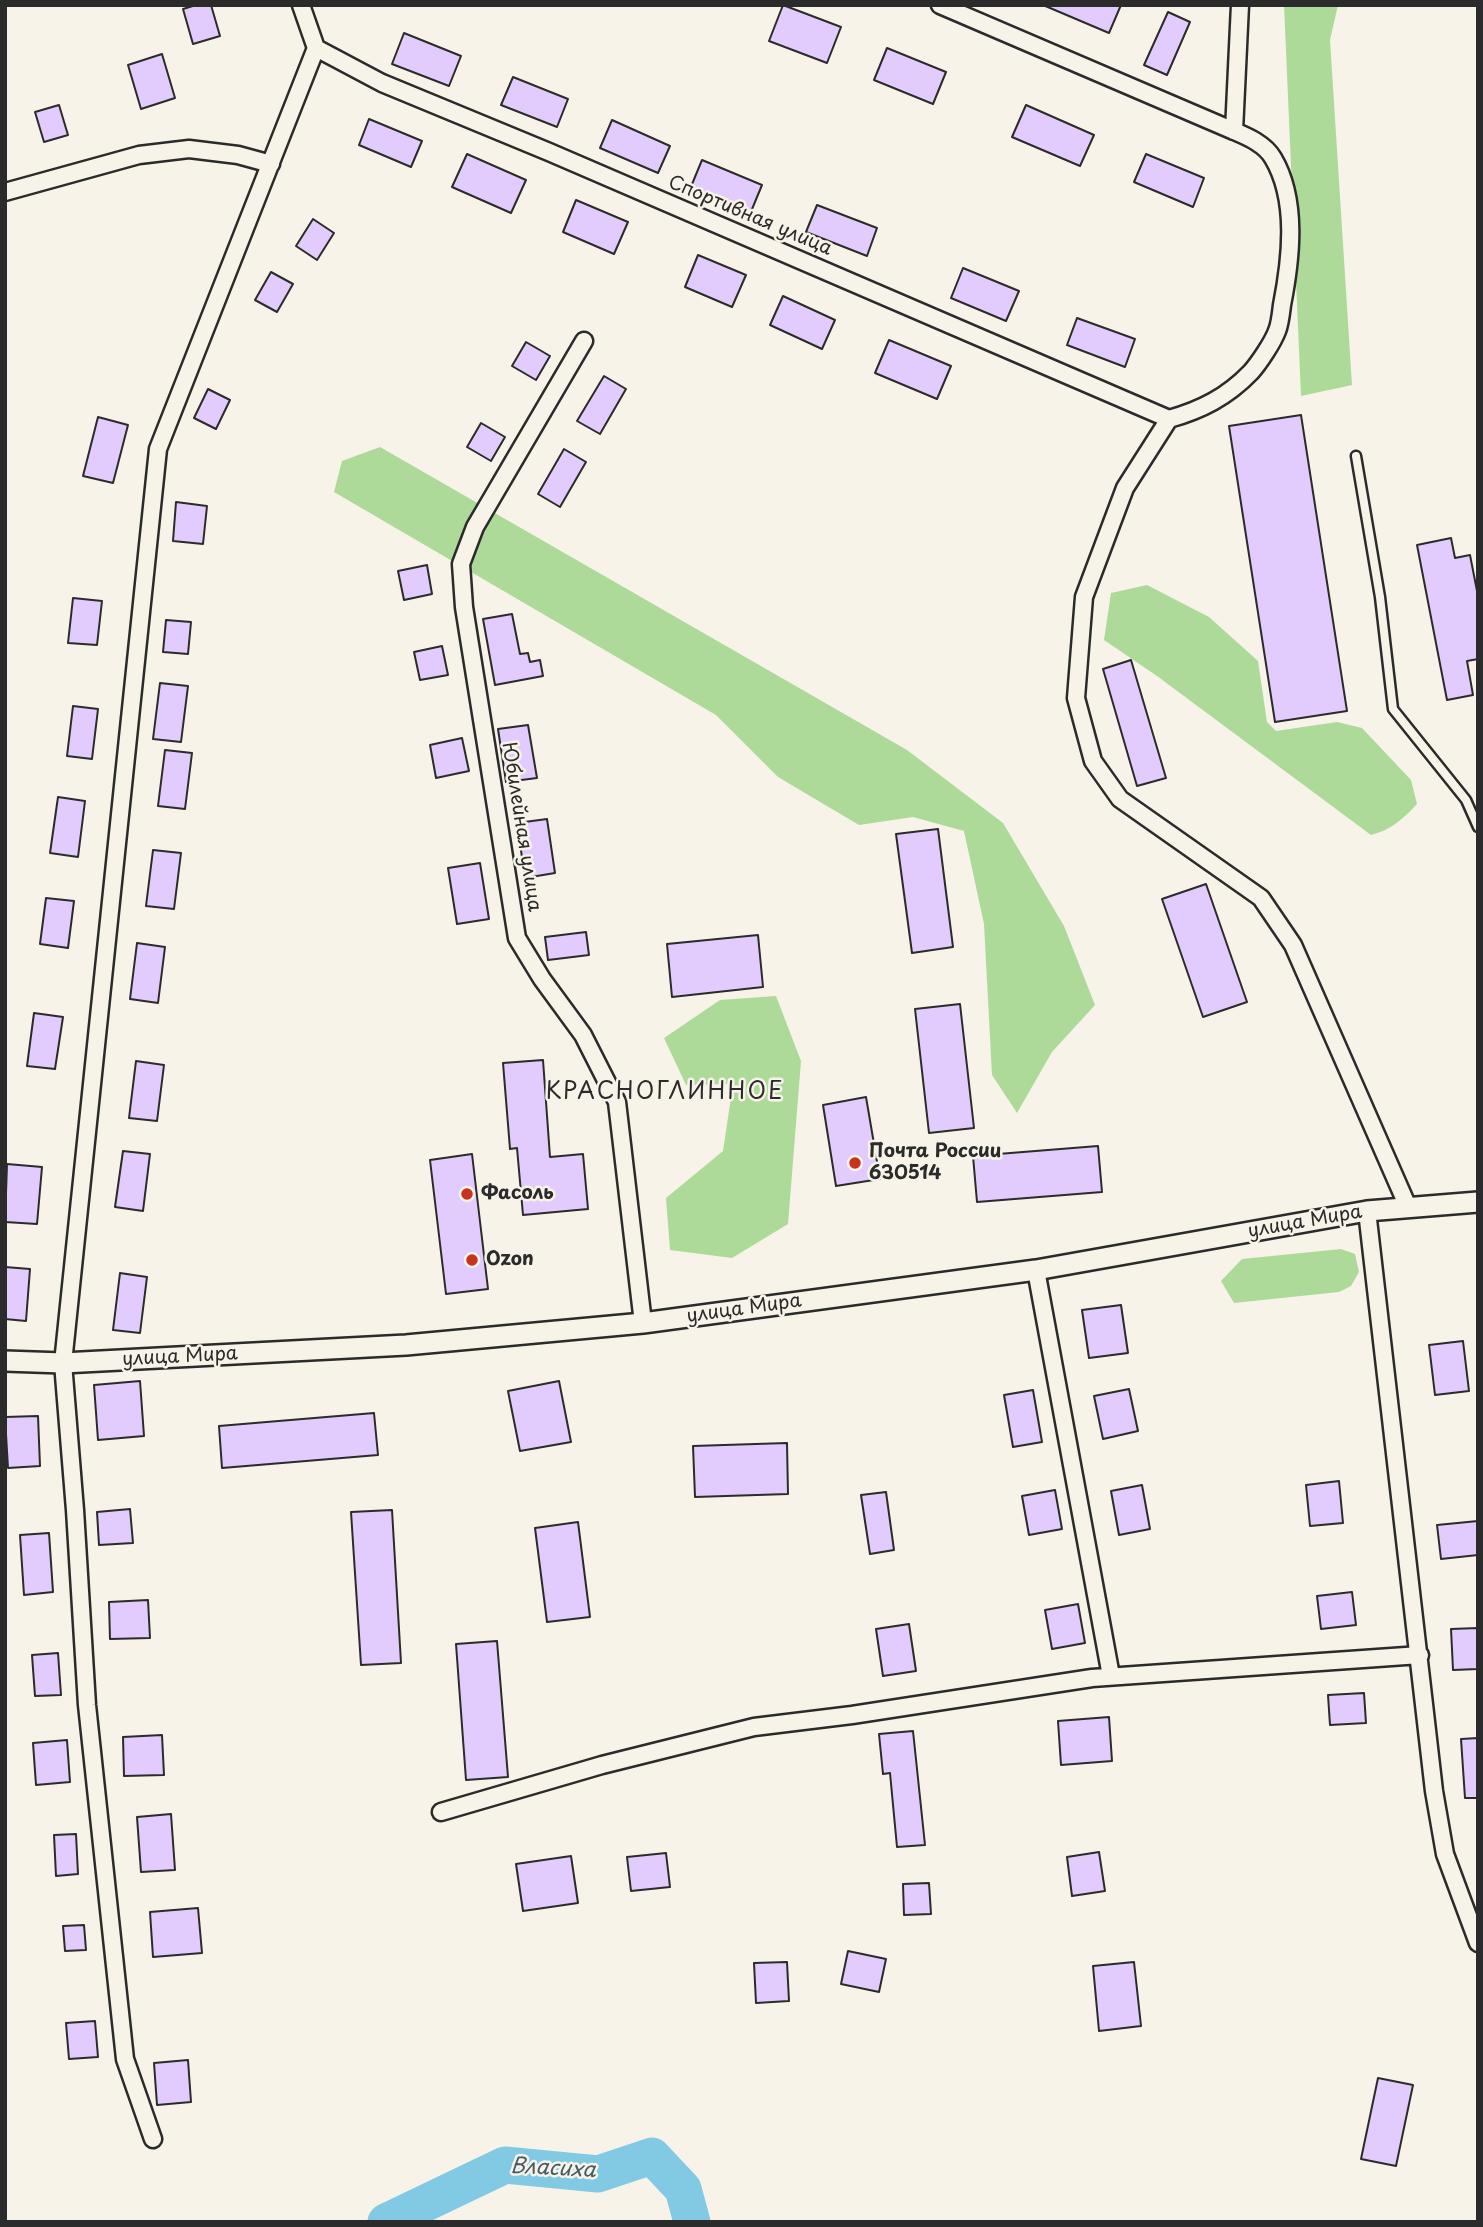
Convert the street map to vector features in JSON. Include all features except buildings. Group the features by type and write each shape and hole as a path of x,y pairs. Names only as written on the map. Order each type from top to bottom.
{"street":[{"path":"153,2139 125,2059 88,1705 62,1363 158,449 316,48 301,5"},
{"path":"940,5 1255,140 1273,156 1286,194 1291,234 1286,286 1277,332 1252,370 1224,397 1196,411 1168,419 1125,488 1084,597 1076,698 1093,761 1120,799 1261,898 1293,945 1408,1207"},
{"path":"1234,131 1240,5"},
{"name":"Спортивная улица","path":"316,48 382,83 550,152 1168,419"},
{"path":"5,192 139,155 189,149 238,155 271,164"},
{"name":"Юбилейная улица","path":"584,341 475,527 461,564 464,607 517,938 542,979 583,1035 617,1102 643,1323"},
{"name":"улица Мира","path":"5,1361 62,1363 406,1345 643,1323 1036,1270 1367,1211 1478,1202"},
{"path":"1367,1211 1434,1791 1446,1854 1478,1943"},
{"path":"1036,1270 1111,1676"},
{"path":"441,1812 602,1765 754,1727 1111,1676 1420,1655"}],"lane":[{"path":"1356,456 1380,597 1393,709 1466,800 1478,827"}],"green space":[{"path":"1284,5 1338,5 1330,40 1352,385 1301,396"},
{"path":"380,447 907,750 1003,823 1064,926 1095,1005 1052,1052 1017,1113 992,1075 984,924 964,831 913,817 859,825 778,777 716,715 334,492 342,461"},
{"path":"1147,585 1209,617 1258,661 1267,722 1276,731 1337,722 1362,728 1411,780 1417,804 1396,823 1371,835 1157,676 1104,640 1111,593"},
{"path":"776,996 801,1061 788,1224 732,1258 670,1250 666,1198 723,1151 733,1084 686,1085 664,1038 720,1000"},
{"path":"1341,1249 1355,1254 1359,1272 1351,1286 1339,1292 1234,1303 1221,1281 1242,1259"}],"waterway":[{"name":"Власиха","path":"386,2222 505,2165 598,2174 652,2156 683,2189 692,2222"}],"place":[{"name":"Почта России 630514","path":"855,1163"},
{"name":"Фасоль","path":"467,1194"},
{"name":"Ozon","path":"472,1260"}],"district":[{"name":"КРАСНОГЛИННОЕ","path":"665,1093"}]}
